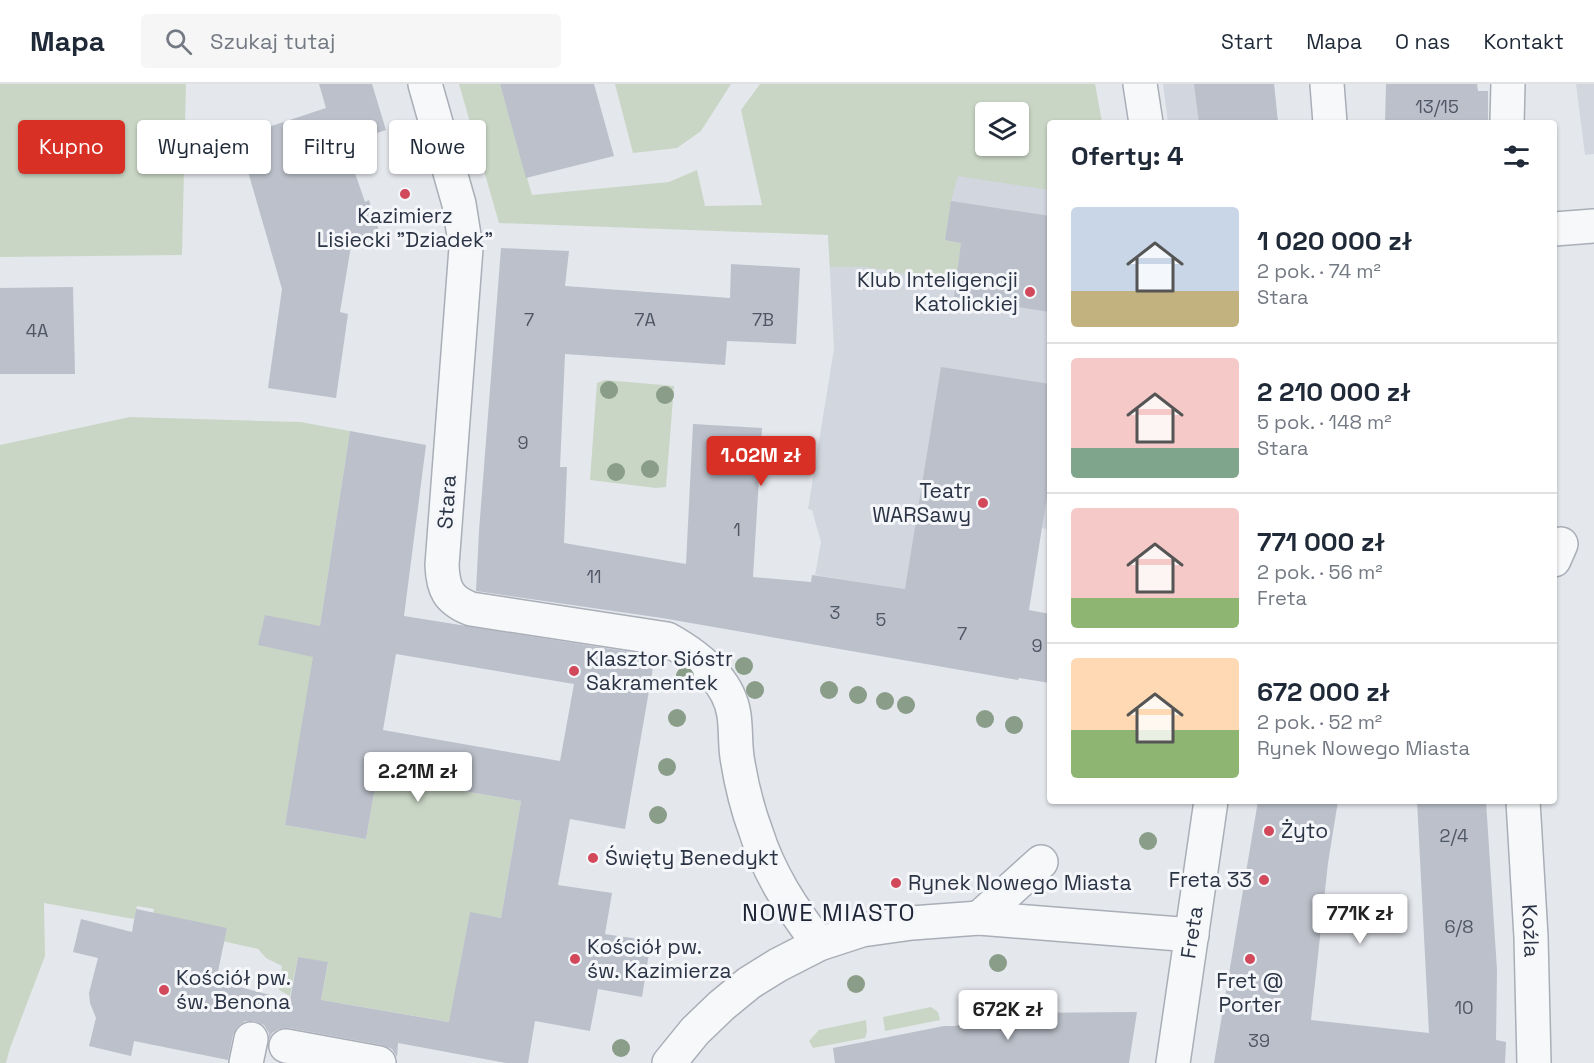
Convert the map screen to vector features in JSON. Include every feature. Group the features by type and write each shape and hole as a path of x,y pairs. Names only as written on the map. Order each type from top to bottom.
{"street":[{"name":"Stara","path":"425,84 459,204 466,248 442,565 443,584 458,604 471,609 667,639 700,660 718,679 729,698 734,713 737,754 744,795 756,835 773,874 794,910 819,944"},
{"path":"1140,84 1146,120"},
{"path":"1327,84 1330,120"},
{"path":"1507,120 1508,84"},
{"path":"1557,229 1594,226"},
{"name":"Freta","path":"1173,1063 1211,804"},
{"name":"Koźla","path":"1523,804 1531,937 1533,1063"},
{"path":"979,918 1041,862"},
{"path":"669,1063 695,1031 721,1005 748,983 819,944 862,930 912,923 979,918 1192,935"},
{"path":"286,1046 379,1063"}],"shaded area":[{"path":"815,84 1095,84 1101,120 1047,120 1047,529 1042,528 905,589 815,575 821,542 812,510 808,509 834,349 828,235"},
{"path":"1163,84 1274,84 1278,120 1168,120"},
{"path":"1576,84 1594,84 1594,154 1585,155"}],"green space":[{"path":"0,84 186,84 185,120 137,120 137,174 184,174 182,255 0,257"},
{"path":"459,84 500,84 532,195 669,182 697,170 705,206 762,205 741,110 760,84 1095,84 1101,120 1047,120 1047,190 958,176 951,201 945,240 961,243 956,283 867,267 830,267 828,235 499,223 485,174 486,120 469,120"},
{"path":"615,84 731,84 701,131 677,148 633,153"},
{"path":"605,380 674,386 666,487 656,488 590,480 597,383"},
{"path":"130,417 300,422 350,431 320,626 285,825 366,839 377,776 521,801 501,918 470,913 458,975 462,1024 321,1000 328,963 298,957 290,996 279,990 282,966 266,958 258,949 222,941 227,928 151,922 154,909 137,906 134,919 44,903 45,956 6,1063 0,1063 0,445"},
{"path":"931,1007 938,1012 940,1020 885,1031 883,1017"},
{"path":"866,1020 865,1038 813,1048 809,1041 819,1030"}],"building":[{"path":"319,84 372,84 386,130 377,133 377,120 290,120 326,108"},
{"path":"500,84 594,84 614,156 526,178"},
{"path":"1194,84 1274,84 1278,120 1199,120"},
{"path":"1386,84 1477,84 1478,91 1488,91 1488,120 1385,120"},
{"path":"283,122 283,174 355,174 365,202 369,200 381,237 351,246 340,312 348,314 336,398 268,388 282,289 249,174 271,174 271,126"},
{"path":"951,201 1047,216 1047,312 954,297 961,243 945,240"},
{"path":"501,248 569,251 565,286 730,298 731,264 800,268 796,344 727,341 725,365 565,354 560,467 567,467 564,543 686,564 693,424 762,428 753,577 811,582 812,575 905,589 941,367 1047,384 1047,496 1029,610 1047,613 1047,683 1019,678 1018,680 662,618 476,591"},
{"path":"73,287 75,374 0,374 0,288"},
{"path":"350,431 426,445 404,616 655,656 625,829 570,819 558,885 612,893 605,934 651,941 642,997 598,989 590,1031 535,1021 528,1063 506,1063 398,1043 397,1057 392,1049 382,1045 289,1028 279,1029 272,1033 269,1039 269,1033 264,1025 254,1021 245,1021 237,1027 228,1060 134,1041 131,1056 89,1046 96,1018 89,993 98,958 73,952 81,919 132,932 136,909 227,928 216,981 290,1000 298,957 328,962 321,1000 449,1022 470,912 501,918 521,801 377,776 366,839 285,825 313,657 258,645 265,615 320,626","holes":["396,654 574,684 560,761 383,730"]},
{"path":"1257,804 1338,804 1328,863 1311,1020 1429,1033 1417,804 1486,804 1497,970 1496,1040 1506,1042 1505,1063 1214,1063"},
{"path":"1137,1012 1129,1063 835,1063 833,1048 944,1026 1004,1017 1003,1013"}],"place":[{"name":"Kazimierz Lisiecki \"Dziadek\"","path":"405,194"},
{"name":"Klub Inteligencji Katolickiej","path":"1030,292"},
{"name":"Teatr WARSawy","path":"983,503"},
{"name":"Klasztor Sióstr Sakramentek","path":"574,671"},
{"name":"Żyto","path":"1269,831"},
{"name":"Święty Benedykt","path":"593,858"},
{"name":"Freta 33","path":"1264,880"},
{"name":"Rynek Nowego Miasta","path":"896,883"},
{"name":"Kościół pw. św. Kazimierza","path":"575,959"},
{"name":"Fret @ Porter","path":"1250,959"},
{"name":"Kościół pw. św. Benona","path":"164,990"}],"district":[{"name":"NOWE MIASTO","path":"829,913"}]}
